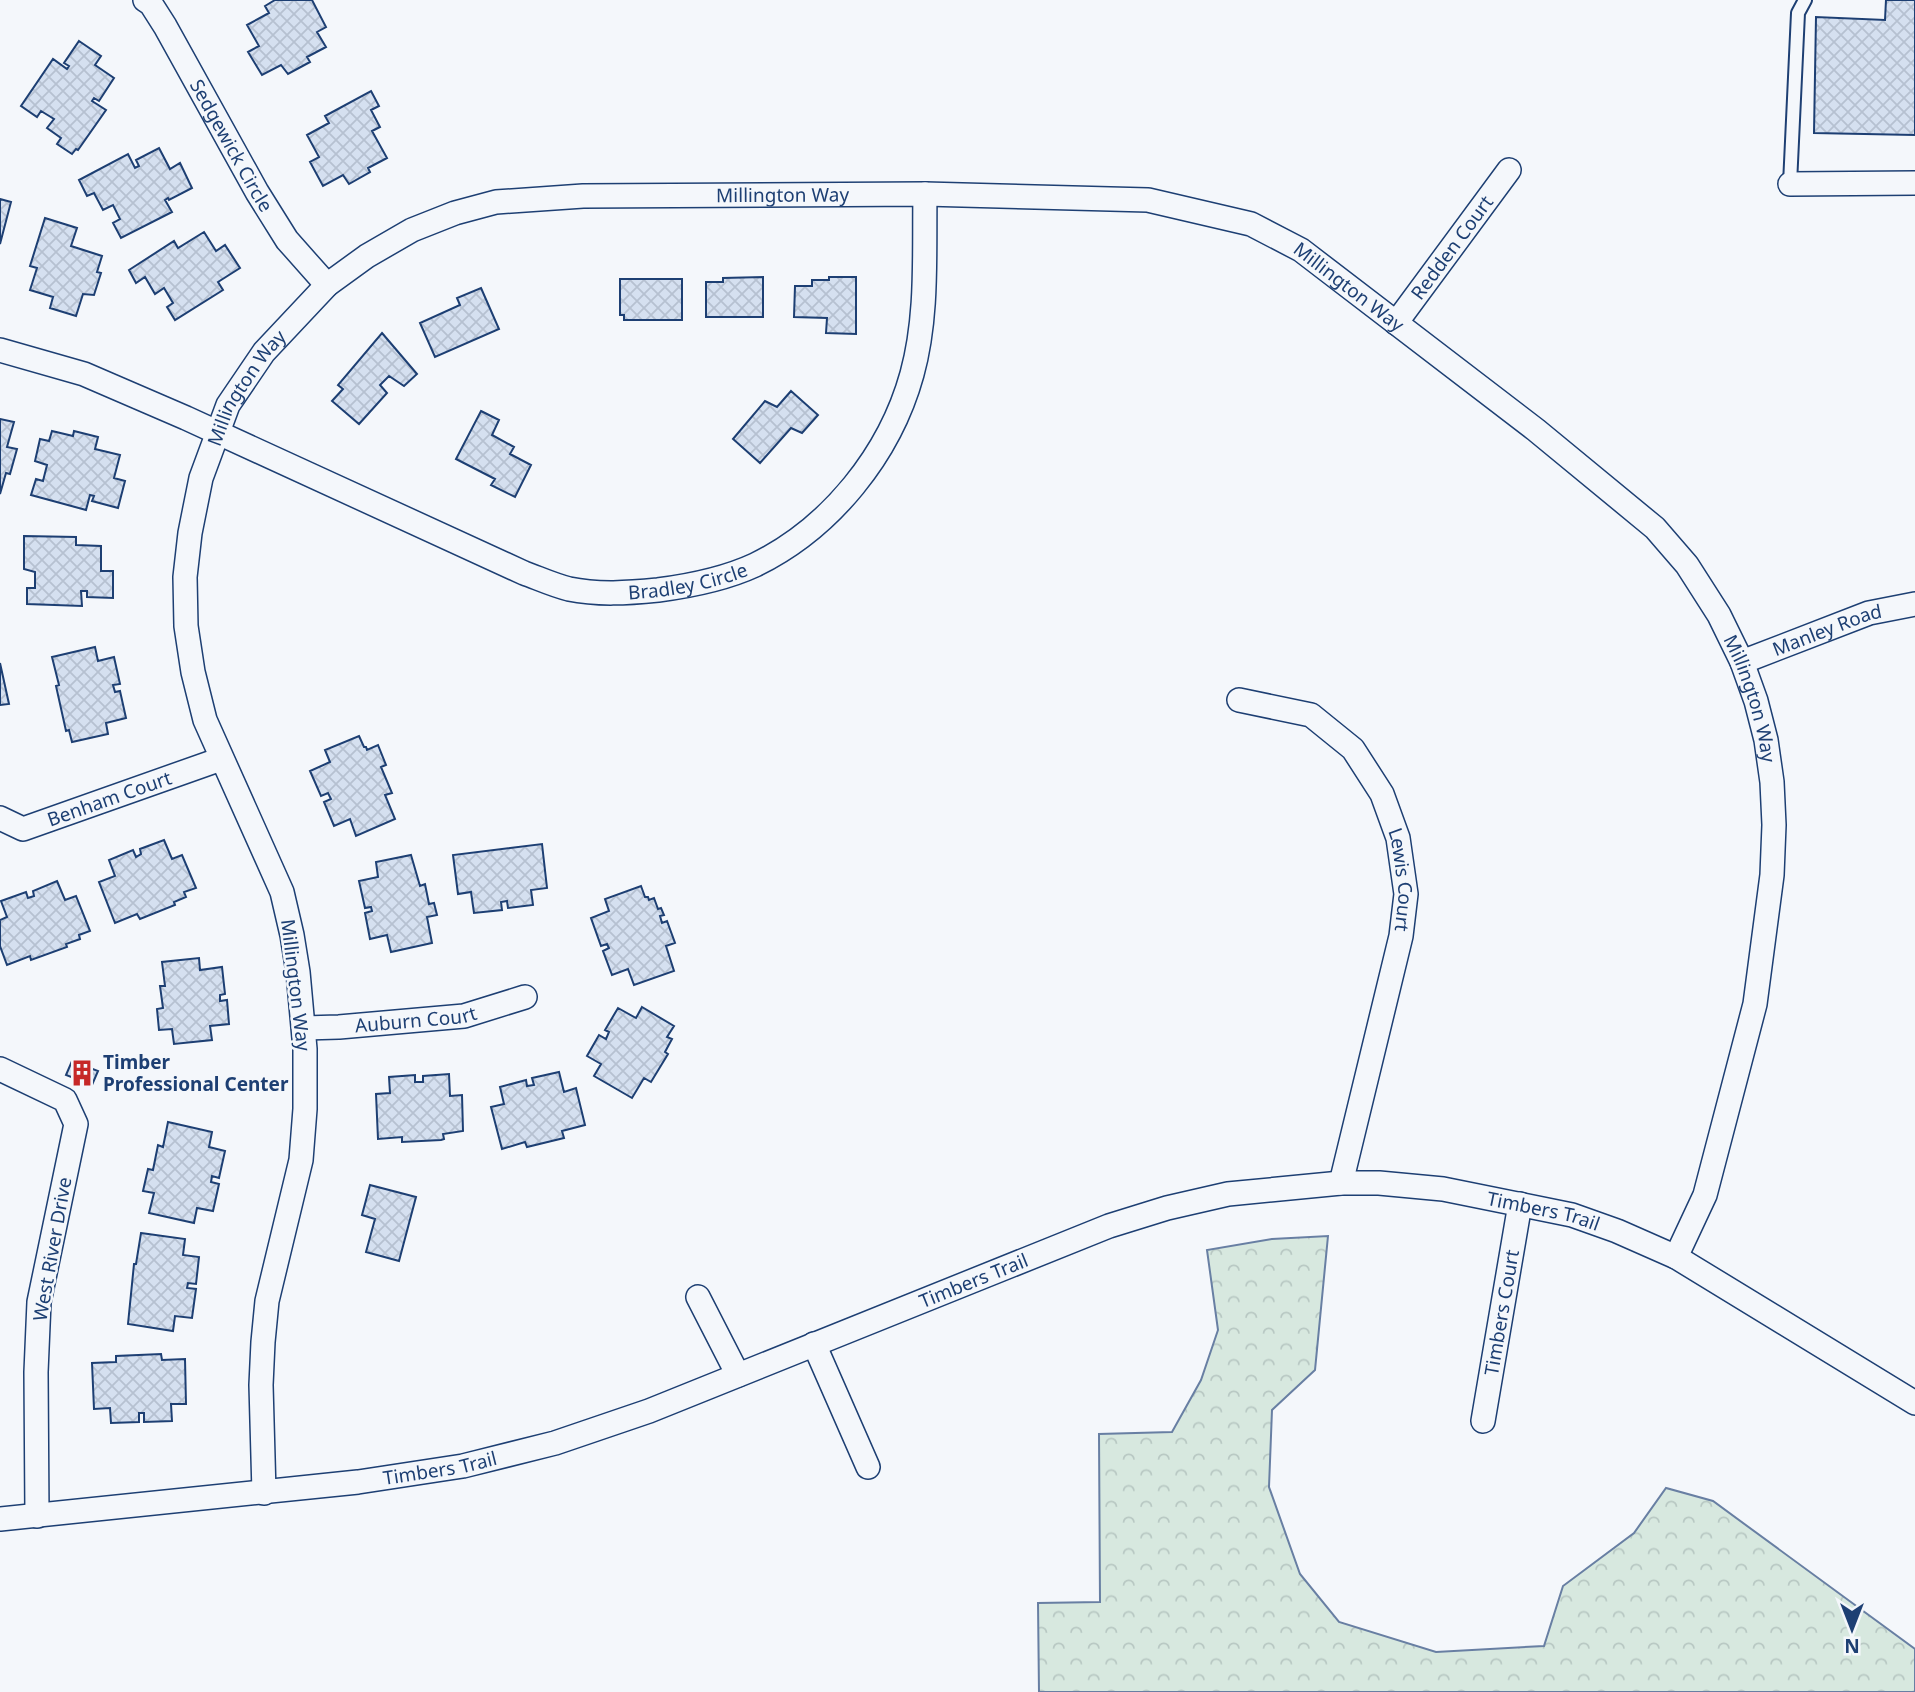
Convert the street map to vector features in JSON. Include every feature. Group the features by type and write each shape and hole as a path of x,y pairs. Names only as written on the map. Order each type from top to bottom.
{"street":[{"name":"Sedgewick Circle","path":"145,0 151,4 165,26 257,192 288,240 327,285"},
{"name":"Redden Court","path":"1396,323 1509,170"},
{"path":"1790,184 1915,183"},
{"name":"Millington Way","path":"264,1493 261,1385 263,1342 267,1301 301,1160 305,1109 304,1028 292,934 282,892 205,720 193,672 186,626 185,577 190,533 201,478 228,405 264,352 327,285 367,256 411,230 496,202 583,196 925,194 1148,200 1251,223 1301,250 1536,430 1656,528 1687,565 1719,615 1742,662 1756,701 1772,782 1772,875 1755,1004 1704,1195 1676,1257"},
{"name":"Bradley Circle","path":"218,433 524,573 568,589 623,594 689,586 755,565 804,533 849,492 888,436 912,373 923,310 925,194"},
{"path":"0,350 83,374 218,433"},
{"name":"Manley Road","path":"1742,662 1869,612 1915,604"},
{"name":"Lewis Court","path":"1239,700 1311,715 1353,749 1382,794 1398,838 1406,894 1401,936 1341,1183"},
{"name":"Benham Court","path":"0,818 23,829 221,759"},
{"name":"Auburn Court","path":"304,1028 464,1016 525,997"},
{"name":"West River Drive","path":"0,1069 65,1100 76,1124 39,1303 36,1372 37,1516"},
{"name":"Timbers Trail","path":"0,1520 358,1482 463,1466 555,1443 649,1411 1109,1226 1167,1208 1228,1194 1341,1183 1379,1183 1443,1189 1572,1215 1617,1231 1676,1257 1915,1403"},
{"name":"Timbers Court","path":"1483,1421 1520,1204"},
{"path":"698,1297 738,1375"},
{"path":"814,1344 868,1467"}],"lane":[{"path":"1790,184 1798,13 1805,0"}],"green space":[{"path":"1328,1236 1315,1370 1272,1410 1269,1487 1300,1574 1339,1622 1436,1652 1544,1646 1563,1586 1634,1533 1666,1488 1713,1501 1915,1649 1915,1692 1039,1692 1038,1603 1100,1602 1099,1434 1172,1432 1201,1380 1218,1330 1207,1250 1272,1239"}],"building":[{"path":"275,0 312,0 326,27 317,32 326,47 307,57 310,62 288,74 281,65 262,75 248,52 259,46 247,25 269,13 265,6"},
{"path":"1886,0 1915,0 1915,135 1814,133 1816,17 1885,20"},
{"path":"79,41 101,56 95,65 114,78 99,101 94,98 92,101 106,110 78,150 72,154 57,144 61,138 47,128 54,119 41,111 37,117 21,106 53,59 67,69 69,66 64,63"},
{"path":"371,91 379,106 371,110 380,127 372,131 387,158 368,168 370,172 349,184 343,175 323,186 310,162 319,157 307,135 329,123 325,116"},
{"path":"159,148 170,169 180,163 192,188 165,200 172,212 121,238 113,223 120,219 113,205 103,210 94,193 87,196 79,180 128,154 135,168 139,166 136,160"},
{"path":"0,199 11,202 0,244"},
{"path":"45,218 77,228 71,246 102,256 97,272 101,273 94,295 83,294 76,316 50,308 53,297 30,290 37,268 30,266"},
{"path":"204,232 216,251 225,245 240,268 218,282 223,290 175,320 167,307 173,303 164,288 155,294 145,277 136,283 129,270 174,241 178,248"},
{"path":"763,277 763,317 706,317 706,282 723,282 723,278"},
{"path":"829,277 856,277 856,334 826,333 827,318 794,317 795,286 812,286 812,280 829,280"},
{"path":"620,279 682,279 682,320 624,320 624,315 620,315"},
{"path":"481,288 499,329 435,357 420,323 460,305 457,298"},
{"path":"382,333 417,374 404,386 389,376 380,385 387,393 359,424 332,401 343,389 338,385"},
{"path":"791,391 818,415 802,433 791,428 760,463 733,439 765,401 777,407"},
{"path":"481,411 499,420 492,435 514,447 510,454 531,465 515,497 491,485 495,479 456,459"},
{"path":"0,419 14,422 7,447 17,449 10,474 6,473 0,494"},
{"path":"52,431 73,436 74,431 98,437 95,449 120,455 114,478 125,481 118,508 92,501 94,496 90,495 86,510 31,495 36,479 43,481 47,465 35,461 40,439 49,441"},
{"path":"24,536 76,537 76,545 101,546 101,571 113,571 113,598 87,597 87,591 81,591 82,606 27,604 27,588 35,588 35,572 24,569"},
{"path":"95,647 98,661 114,657 120,684 113,685 115,692 120,691 126,718 106,723 108,734 72,742 69,730 66,731 52,657"},
{"path":"0,663 9,704 0,705"},
{"path":"359,736 367,750 378,745 386,765 381,767 392,793 385,795 395,819 356,836 350,819 334,826 324,802 331,799 328,793 321,796 310,771 330,762 325,750"},
{"path":"164,840 172,859 182,855 196,888 184,892 186,897 174,902 175,905 140,919 137,914 115,923 99,882 115,876 109,860 133,850 136,857 141,854 140,849"},
{"path":"542,844 547,888 531,890 533,905 508,908 507,901 501,902 502,910 474,913 471,892 458,894 453,855"},
{"path":"411,855 420,886 425,884 429,904 434,903 437,915 427,917 432,943 391,952 387,935 370,939 365,913 372,911 371,907 365,908 359,881 378,877 376,862"},
{"path":"57,881 65,900 76,896 90,931 79,935 80,939 66,944 67,947 31,960 30,956 7,965 0,946 0,920 7,917 1,901 26,892 28,898 34,896 33,891"},
{"path":"641,886 645,897 649,900 654,898 658,909 661,908 664,915 660,916 662,923 667,921 675,943 666,946 674,971 634,985 628,969 612,975 603,951 609,948 607,944 601,946 591,918 609,911 605,899"},
{"path":"199,958 200,970 222,967 225,994 220,995 220,1001 227,1000 229,1024 210,1026 212,1040 174,1044 172,1029 159,1030 157,1009 163,1008 160,986 165,986 162,962"},
{"path":"642,1007 674,1026 667,1037 672,1039 665,1052 668,1054 651,1082 644,1078 632,1098 594,1076 601,1064 587,1056 599,1035 606,1039 609,1032 605,1030 618,1008 636,1018"},
{"name":"Timber Professional Center","path":"72,1061 98,1071 92,1085 66,1075"},
{"path":"559,1072 564,1092 576,1088 585,1125 562,1131 564,1138 527,1147 525,1142 502,1149 491,1107 504,1104 500,1087 526,1080 527,1086 534,1085 532,1078"},
{"path":"449,1074 450,1096 462,1095 463,1131 443,1134 444,1139 441,1140 402,1142 402,1137 378,1139 376,1094 390,1093 389,1077 415,1075 415,1082 423,1082 423,1076"},
{"path":"168,1122 212,1132 209,1147 225,1151 219,1178 212,1176 211,1182 219,1184 213,1211 197,1208 194,1223 149,1213 154,1193 143,1191 148,1169 153,1170 158,1145 163,1147"},
{"path":"370,1185 416,1197 399,1261 366,1252 375,1219 362,1215"},
{"path":"141,1233 185,1239 183,1255 199,1257 196,1284 188,1283 187,1288 196,1289 192,1318 175,1316 173,1331 128,1324 134,1264"},
{"path":"161,1354 162,1360 185,1359 186,1404 171,1404 172,1421 144,1422 144,1413 139,1413 139,1422 111,1423 110,1408 94,1409 92,1363 116,1362 116,1356"}],"place":[{"name":"Timber Professional Center","path":"82,1073"}]}
